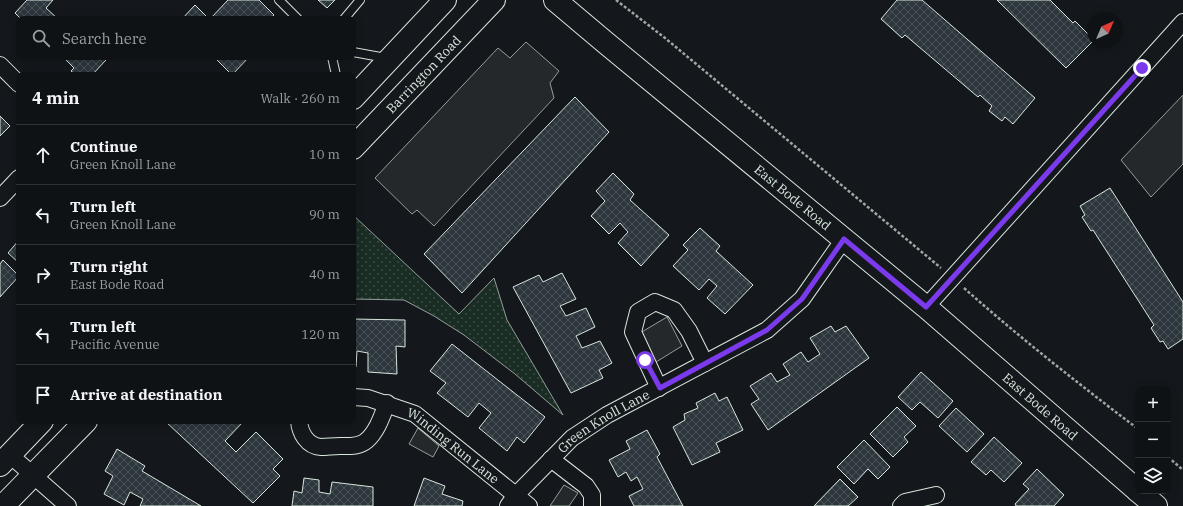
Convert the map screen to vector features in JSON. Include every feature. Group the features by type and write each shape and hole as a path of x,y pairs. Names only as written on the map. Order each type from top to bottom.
{"street":[{"path":"356,95 446,0"},
{"name":"Barrington Road","path":"356,145 494,0"},
{"name":"East Bode Road","path":"555,0 606,44 926,307 1135,488"},
{"path":"926,307 1183,22"},
{"path":"0,65 16,81"},
{"path":"0,198 16,181"},
{"name":"Green Knoll Lane","path":"511,501 572,438 607,415 767,330 802,299 844,239"},
{"name":"Green Knoll Lane","path":"660,388 633,332 638,312 655,302 674,310 689,331 705,363"},
{"name":"Winding Run Lane","path":"356,397 368,398 415,414 435,429 511,501"},
{"path":"300,424 303,437 308,442 320,447 354,446 366,442 376,429 387,404"},
{"path":"39,424 5,460 33,475 68,506"},
{"path":"3,506 83,424"},
{"name":"Green Knoll Lane","path":"551,458 586,486 592,495 592,506"},
{"name":"East Bode Road","path":"1142,494 1156,506"},
{"path":"901,506 905,502 936,495"},
{"path":"511,501 529,506"}],"lane":[{"path":"279,0 295,16"},
{"path":"347,16 360,0"},
{"path":"356,53 389,59"},
{"path":"333,60 335,72"}],"path":[{"path":"616,0 665,38 931,260"},
{"path":"966,291 1081,386 1135,427"},
{"path":"1169,458 1183,470"}],"green space":[{"path":"356,218 459,314 494,278 507,320 563,415 515,374 464,335 434,316 404,300 356,299"}],"shaded area":[{"path":"526,42 559,71 550,83 554,98 434,226 417,210 412,214 375,178 498,48 510,58"},
{"path":"1183,95 1183,164 1151,197 1121,160"},
{"path":"667,317 682,346 656,362 640,333"},
{"path":"418,428 439,446 433,457 409,444"},
{"path":"564,485 578,493 569,506 550,506"}],"building":[{"path":"27,0 53,0 46,8 55,16 18,16 15,13"},
{"path":"228,0 259,0 274,15 273,16 213,16"},
{"path":"318,0 335,0 327,8"},
{"path":"897,0 922,0 1035,98 1013,124 1005,117 1002,121 989,111 992,106 980,95 978,97 905,35 902,38 881,19"},
{"path":"997,0 1050,0 1073,23 1075,21 1087,33 1087,47 1066,68"},
{"path":"195,5 206,16 185,16"},
{"path":"66,60 106,60 95,72 72,72 71,71 74,68"},
{"path":"217,60 246,60 235,72 229,72"},
{"path":"575,97 609,132 462,293 424,254"},
{"path":"0,116 10,126 0,136"},
{"path":"613,173 634,194 630,200 669,235 641,266 618,243 628,232 620,223 609,234 591,216 605,201 596,191"},
{"path":"1110,188 1183,302 1183,339 1168,349 1163,341 1160,342 1151,328 1154,325 1093,230 1091,231 1082,217 1085,215 1080,206"},
{"path":"700,228 720,246 716,251 753,285 725,314 707,298 717,286 709,279 699,290 673,266 688,250 683,245"},
{"path":"16,244 16,260 8,253"},
{"path":"3,260 16,273 16,279 0,297 0,264"},
{"path":"562,273 576,299 560,306 566,316 586,308 595,327 576,336 582,348 600,341 612,363 599,370 603,378 571,393 513,287 539,275 543,282"},
{"path":"356,319 405,320 405,347 396,346 397,374 368,372 368,353 357,351 356,367"},
{"path":"831,326 835,332 846,326 869,358 768,430 751,404 759,399 750,386 771,373 777,382 790,375 783,364 801,352 808,362 820,354 810,338"},
{"path":"452,344 545,417 524,443 517,437 507,451 479,428 491,413 479,403 468,417 437,393 446,383 430,371"},
{"path":"921,372 953,401 938,418 920,402 912,410 898,397"},
{"path":"715,393 719,401 727,397 743,430 716,443 720,452 692,465 673,427 685,420 684,414 698,408 696,403"},
{"path":"897,407 916,426 904,437 908,442 893,457 870,434"},
{"path":"956,408 984,434 967,452 939,426"},
{"path":"168,424 241,424 225,441 236,452 256,432 283,459 273,469 280,476 253,503"},
{"path":"647,430 660,454 657,457 683,506 634,506 629,496 643,489 637,477 631,481 626,472 618,477 609,460 630,449 626,441"},
{"path":"994,437 1022,463 1004,482 991,470 986,475 971,462"},
{"path":"864,440 890,467 878,479 868,469 854,484 837,467"},
{"path":"117,449 145,466 142,471 201,506 140,506 143,499 130,492 124,505 104,494 113,476 105,471"},
{"path":"1037,469 1064,495 1054,506 1016,506 1015,504 1029,489 1023,484"},
{"path":"304,478 319,480 319,492 330,494 332,482 373,487 373,506 292,506 294,491 302,493"},
{"path":"424,478 445,486 442,494 463,501 462,506 414,506"},
{"path":"840,479 858,497 848,506 814,506"}],"route":[{"path":"645,360 660,388 767,330 802,299 844,239 926,307 1142,68"}]}
